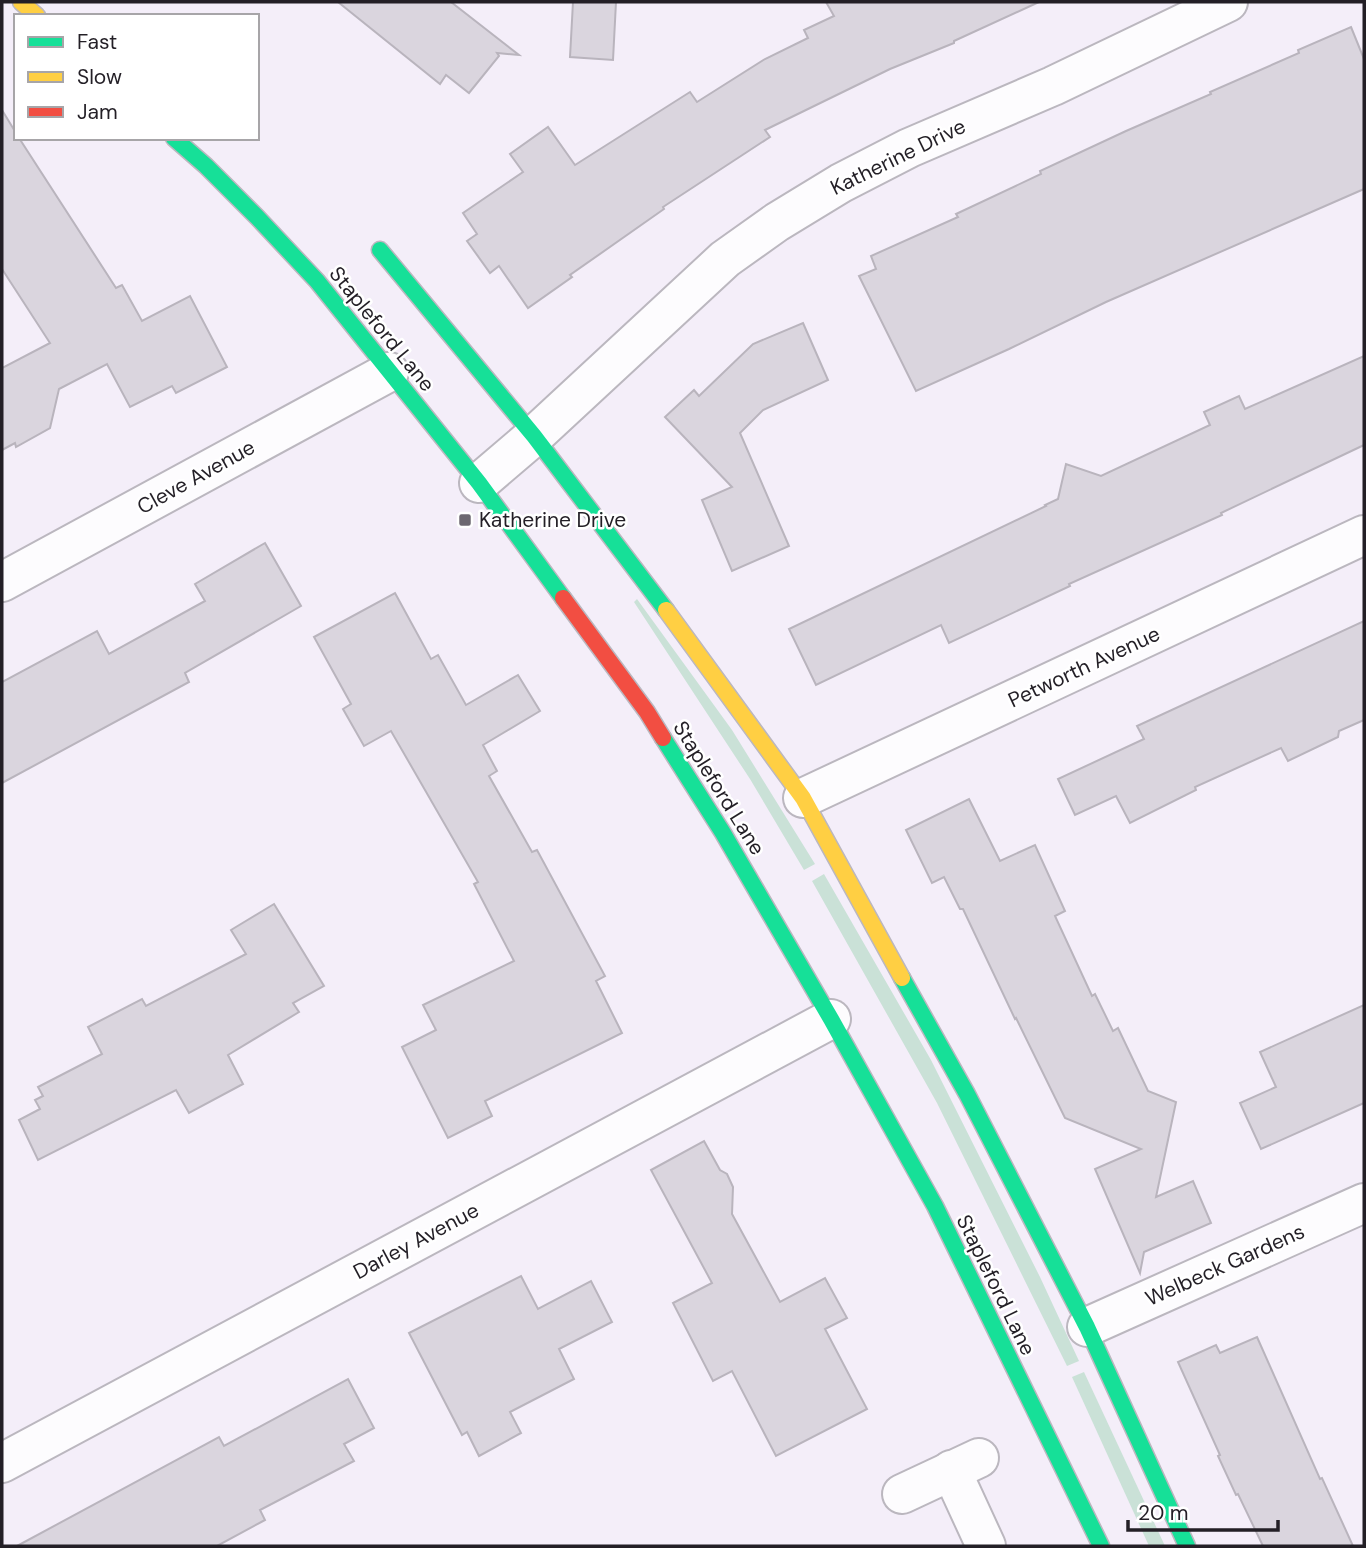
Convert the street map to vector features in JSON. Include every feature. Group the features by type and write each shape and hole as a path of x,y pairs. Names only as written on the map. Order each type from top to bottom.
{"main road":[{"path":"21,2 35,14"},
{"name":"Stapleford Lane","path":"176,140 257,217 317,281 479,483 647,712 723,833 831,1018 935,1206 1101,1546"},
{"path":"380,250 534,436 705,661 803,798 967,1094 1087,1327 1187,1546"}],"street":[{"name":"Katherine Drive","path":"479,483 534,436 726,259 777,222 841,183 909,148 1053,86 1228,2"},
{"name":"Cleve Avenue","path":"2,582 389,372"},
{"name":"Petworth Avenue","path":"803,798 1364,536"},
{"name":"Darley Avenue","path":"2,1463 831,1018"},
{"name":"Welbeck Gardens","path":"1087,1327 1364,1203"},
{"path":"902,1494 965,1464 986,1546"}],"green space":[{"path":"637,599 732,730 815,864 804,870 750,779 634,602"},
{"path":"824,874 931,1060 1079,1361 1067,1366 937,1103 812,881"},
{"path":"1084,1372 1165,1546 1149,1546 1072,1377"}],"building":[{"path":"338,2 451,2 519,55 497,53 499,56 469,93 446,75 440,84"},
{"path":"573,2 616,2 613,60 570,57"},
{"path":"826,2 1039,2 954,43 890,69 765,130 770,137 663,207 664,209 528,308 499,266 490,273 467,241 477,234 463,213 523,172 510,154 548,127 575,165 690,92 697,102 765,59 808,38 804,30 834,16"},
{"path":"1351,27 1364,59 1364,189 1106,302 916,391 859,276 876,269 871,256 958,217 956,214 1041,174 1040,171"},
{"path":"2,110 14,130 14,140 20,140 116,288 122,285 142,321 190,296 227,367 176,393 172,386 130,407 107,364 59,389 50,428 16,447 15,443 2,450 2,368 50,343 2,269"},
{"path":"803,323 828,380 763,410 740,433 789,546 732,571 702,500 732,487 665,417 694,390 699,396 753,344"},
{"path":"1364,356 1364,445 949,643 941,625 816,685 789,629 1058,499 1066,464 1101,476 1210,425 1204,412 1239,396 1245,409"},
{"path":"265,543 301,606 185,673 189,682 2,783 2,682 97,631 109,654 205,601 195,584"},
{"path":"395,593 431,659 438,655 466,705 518,675 540,711 483,745 497,771 489,776 532,852 537,850 605,976 596,981 622,1033 485,1101 492,1116 448,1138 402,1047 436,1030 423,1005 514,961 474,884 478,882 391,731 364,746 343,709 351,704 314,637"},
{"path":"1364,621 1364,720 1339,731 1338,737 1288,761 1281,748 1195,787 1196,790 1130,823 1116,796 1075,815 1058,779 1144,739 1137,726"},
{"path":"969,799 1000,861 1035,845 1065,911 1055,916 1092,996 1095,994 1113,1031 1118,1028 1148,1091 1176,1102 1156,1197 1193,1181 1211,1223 1144,1252 1140,1273 1095,1169 1141,1149 1065,1118 963,909 960,909 944,877 932,883 906,830"},
{"path":"274,904 324,986 293,1003 299,1012 228,1055 243,1084 189,1113 176,1090 38,1160 19,1120 40,1109 35,1100 43,1096 38,1087 102,1054 88,1027 142,999 146,1006 246,954 231,930"},
{"path":"1364,1005 1364,1103 1261,1149 1240,1103 1276,1087 1260,1052"},
{"path":"704,1141 720,1170 727,1174 733,1187 732,1214 780,1302 825,1278 847,1318 825,1329 867,1409 776,1456 732,1371 713,1381 673,1303 712,1283 651,1170"},
{"path":"521,1276 538,1309 591,1281 612,1322 559,1349 574,1379 510,1412 521,1433 479,1456 467,1432 462,1435 409,1333"},
{"path":"1257,1337 1353,1546 1263,1546 1218,1456 1220,1455 1178,1362 1216,1345 1220,1353"},
{"path":"348,1379 374,1428 344,1444 354,1461 260,1510 265,1520 217,1546 17,1546 219,1437 224,1446"}],"traffic: fast":[{"path":"176,140 257,217 317,281 479,483 563,598"},
{"path":"380,250 534,436 666,610"},
{"path":"663,738 723,833 935,1206 1101,1546"},
{"path":"902,978 967,1094 1087,1327 1187,1546"}],"traffic: slow":[{"path":"21,2 35,14"},
{"path":"666,610 803,798 902,978"}],"traffic: jam":[{"path":"563,598 663,738"}],"place":[{"name":"Katherine Drive","path":"465,520"}]}
